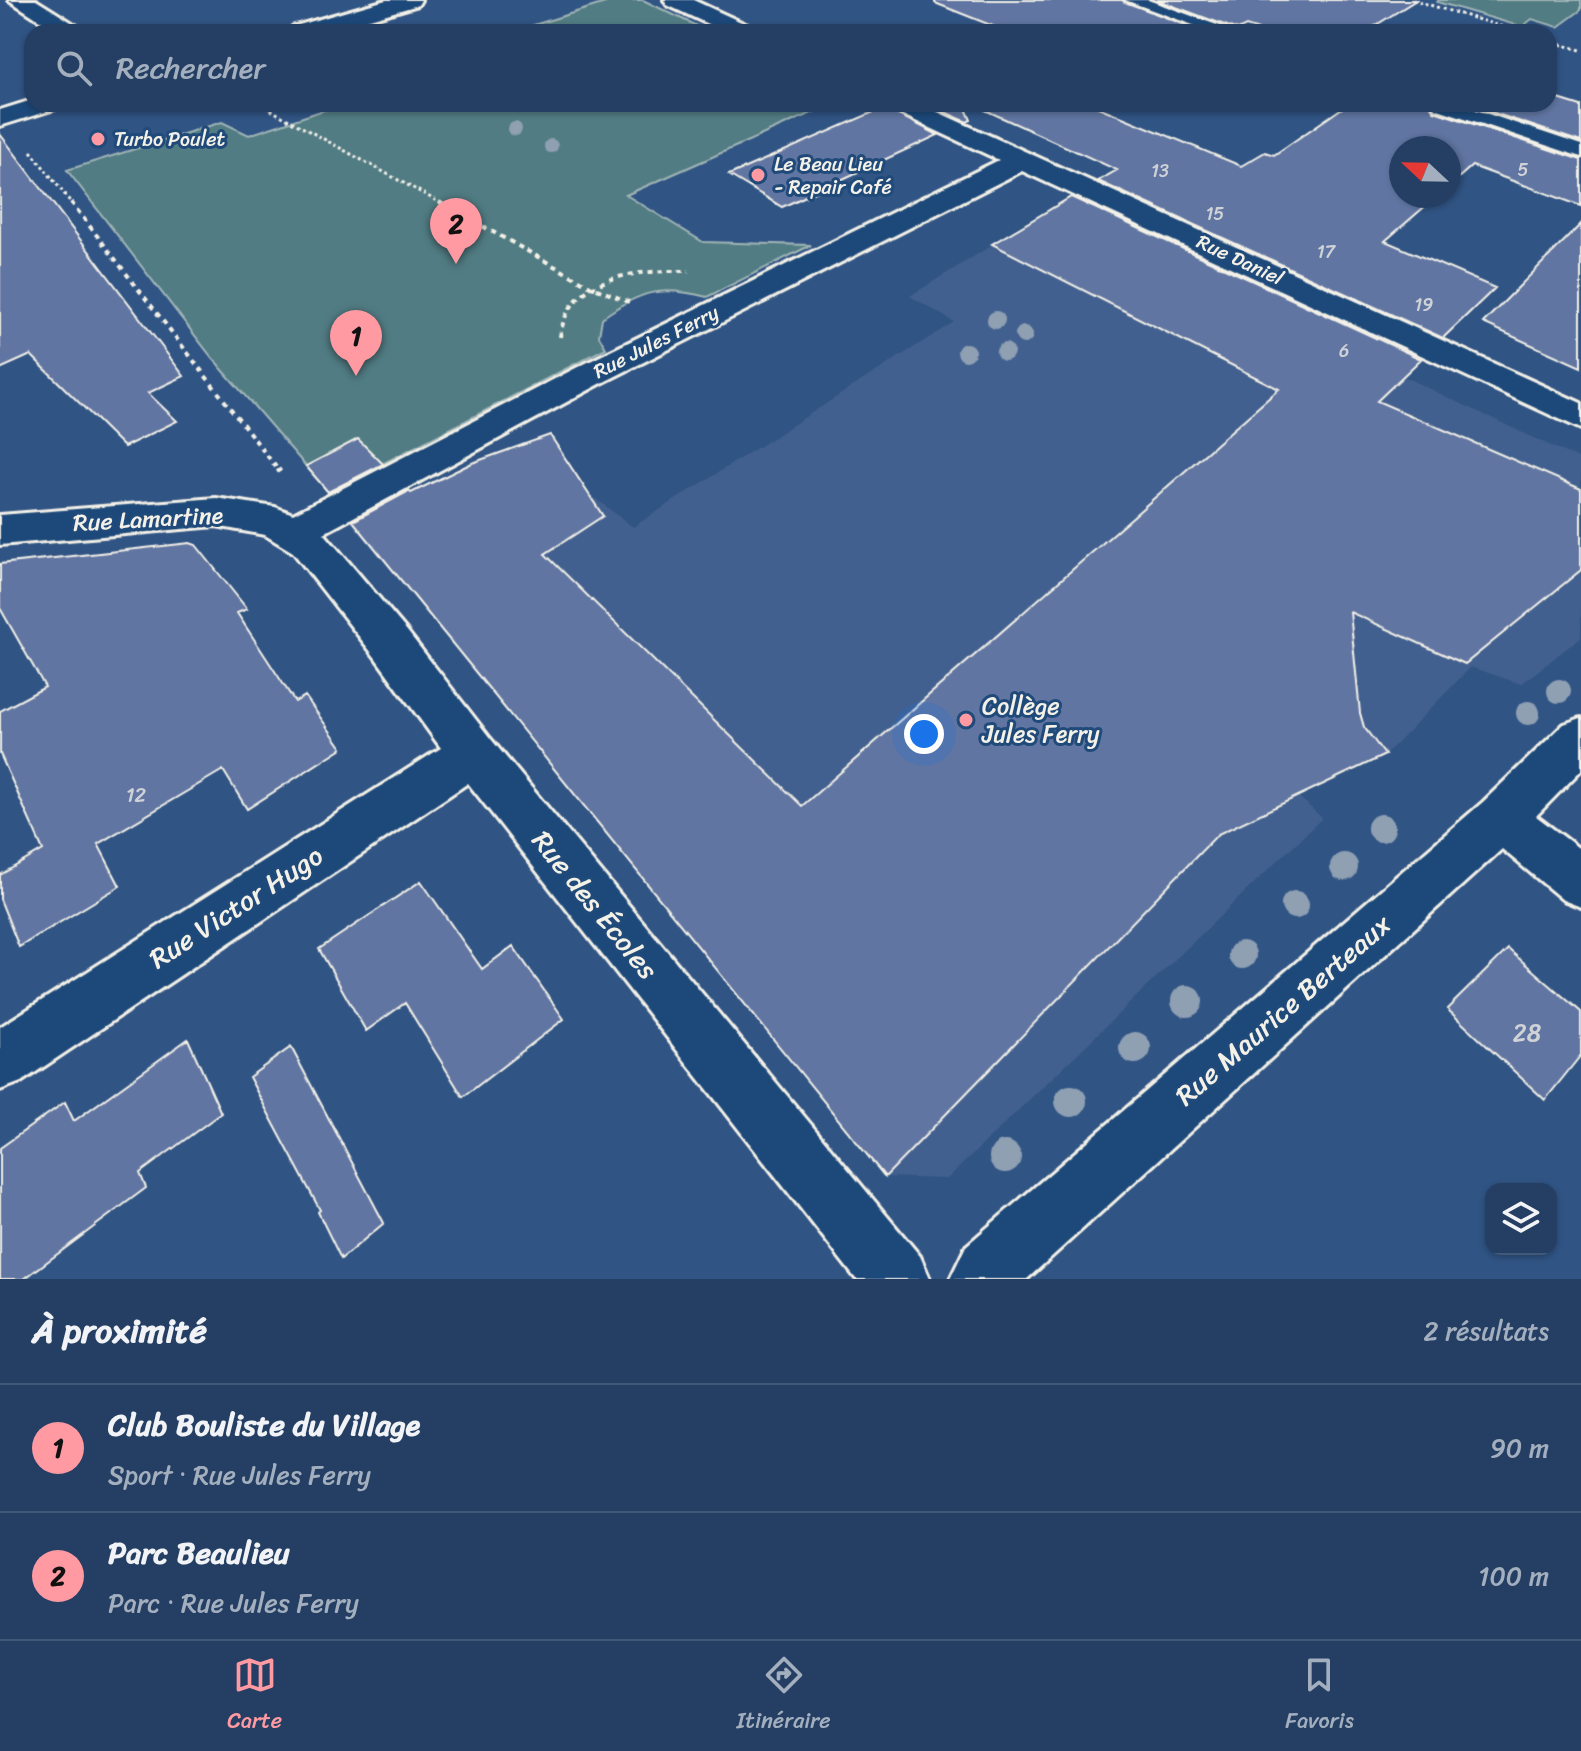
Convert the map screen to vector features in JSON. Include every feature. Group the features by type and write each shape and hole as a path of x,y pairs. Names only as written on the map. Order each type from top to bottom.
{"street":[{"path":"20,0 61,24"},
{"path":"307,9 328,24 410,0"},
{"path":"675,0 727,24"},
{"path":"1,118 24,111"},
{"name":"Rue Daniel","path":"917,112 1581,417"},
{"name":"Rue Jules Ferry","path":"284,526 1022,160"},
{"name":"Rue Lamartine","path":"9,519 216,512 284,526"},
{"name":"Rue des Écoles","path":"284,526 307,541 391,644 473,753 897,1279"},
{"name":"Rue Maurice Berteaux","path":"983,1279 989,1269 1501,818 1581,738"},
{"name":"Rue Victor Hugo","path":"0,1061 473,753"},
{"path":"1501,818 1581,882"}],"lane":[{"path":"1133,0 1204,24"},
{"path":"1465,112 1581,151"}],"path":[{"path":"1413,0 1493,24"},
{"path":"1557,43 1581,50"},
{"path":"275,112 592,287 626,300 680,330"},
{"path":"1,118 286,479 288,493 284,526"},
{"path":"561,349 560,329 568,308 592,287 624,274 663,269 701,272 752,293"}],"shaded area":[{"name":"Collège Jules Ferry","path":"1049,210 1581,460 1581,637 1521,684 1471,667 1385,755 1298,796 1322,818 947,1179 885,1177 352,523 472,463 550,435 588,493 633,527 954,322 910,296"}],"green space":[{"path":"615,0 643,0 692,24 537,24"},
{"path":"1581,0 1581,10 1558,27 1557,24 1532,19 1526,24 1512,24 1437,2"},
{"path":"318,112 814,112 626,195 703,242 811,245 707,297 664,291 628,302 602,318 599,336 606,348 328,492 210,355 67,170 222,122 249,135"}],"building":[{"path":"935,0 1122,0 1183,24 988,24 935,3"},
{"path":"1157,0 1416,0 1378,24 1222,24"},
{"path":"1557,98 1581,106 1581,142 1491,112 1557,112"},
{"path":"874,112 894,112 938,135 782,207 729,175"},
{"path":"945,112 968,112 971,120 967,122"},
{"path":"990,112 1110,112 1241,166 1265,152 1274,155 1336,112 1437,112 1581,160 1581,206 1472,166 1461,176 1461,136 1389,136 1389,208 1423,208 1385,241 1495,288 1443,338 1098,181 1117,170"},
{"path":"0,134 184,376 148,393 177,421 124,447 31,355 0,369"},
{"name":"Collège Jules Ferry","path":"1071,197 1421,359 1377,401 1581,489 1581,570 1465,664 1350,612 1360,713 1364,727 1385,755 1218,834 885,1177 353,521 409,491 411,493 472,463 550,435 603,516 545,554 802,806 1279,389 992,244"},
{"path":"1581,224 1581,367 1483,323"},
{"path":"358,439 383,464 328,492 306,466"},
{"path":"190,543 196,545 247,609 237,613 295,702 305,696 342,748 247,809 223,770 98,844 120,886 19,947 0,899 0,875 43,850 0,754 0,711 45,687 0,608 0,564"},
{"path":"421,881 482,969 513,946 564,1019 463,1097 405,1003 366,1031 319,949"},
{"path":"1508,949 1581,1012 1581,1055 1545,1100 1447,1009"},
{"path":"188,1039 221,1113 140,1173 146,1188 24,1279 0,1279 0,1148 65,1102 74,1121"},
{"path":"291,1047 384,1223 341,1259 318,1212 320,1210 249,1077"}],"place":[{"name":"Turbo Poulet","path":"98,139"},
{"name":"Le Beau Lieu - Repair Café","path":"758,175"},
{"name":"Parc Beaulieu","path":"456,264"},
{"name":"Club Bouliste du Village","path":"356,376"},
{"name":"Collège Jules Ferry","path":"966,720"}]}
